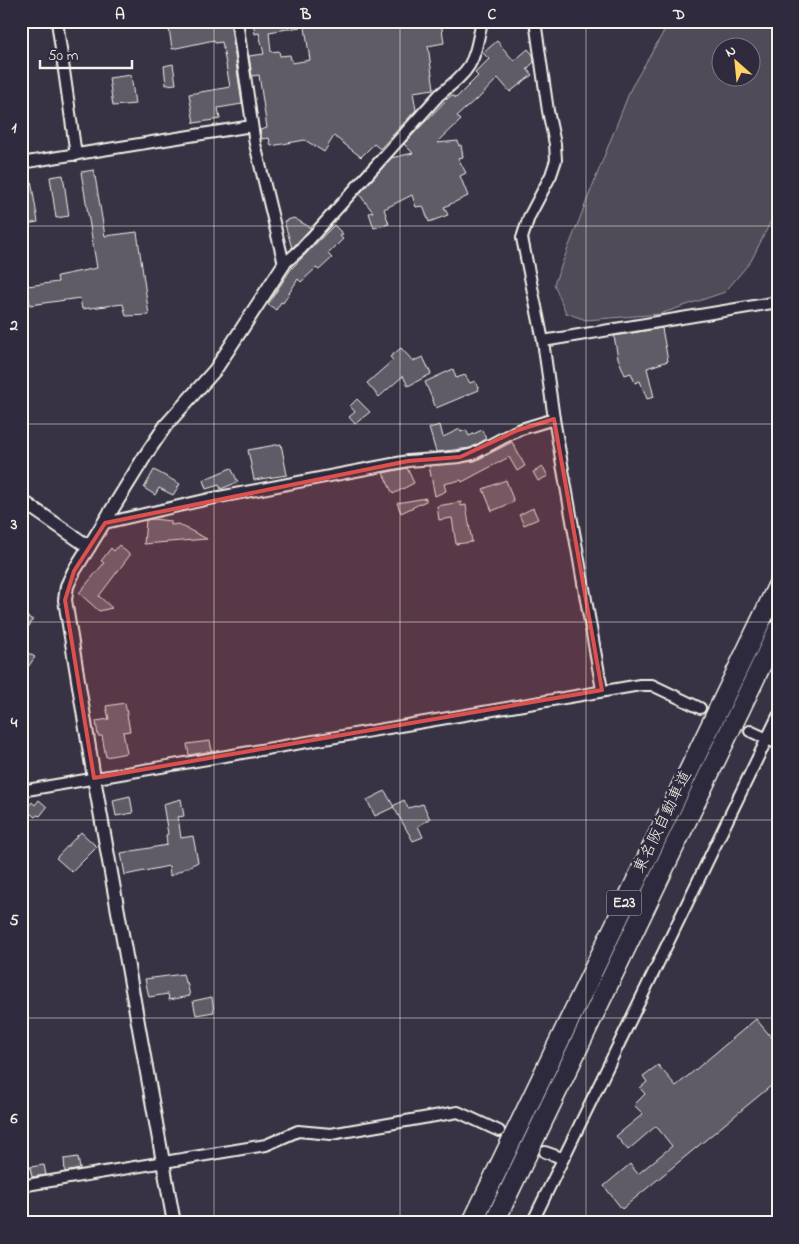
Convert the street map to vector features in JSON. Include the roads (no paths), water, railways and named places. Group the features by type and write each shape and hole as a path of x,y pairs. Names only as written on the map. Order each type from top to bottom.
{"highway":[{"name":"東名阪自動車道","path":"472,1223 778,585"},
{"name":"東名阪自動車道","path":"494,1223 778,630"}],"street":[{"path":"57,21 76,155"},
{"path":"237,21 252,126 284,264"},
{"path":"174,1223 94,778 65,600 67,586 74,571 160,433 215,370 284,264 301,250 439,95 465,74 473,59 482,21"},
{"path":"534,21 548,111 556,144 556,160 551,175 529,216 522,238 543,341 554,419 602,690"},
{"path":"21,163 252,126"},
{"path":"543,341 778,302"},
{"path":"105,523 209,499 408,461 460,457 473,454 518,430 554,419"},
{"path":"21,500 90,547"},
{"path":"21,791 602,690 652,685 700,708"},
{"path":"532,1223 778,716"},
{"path":"750,731 778,744"},
{"path":"21,1186 266,1145 298,1131 331,1134 458,1112 499,1131"},
{"path":"545,1152 562,1158"}],"tunnel":[{"path":"700,708 750,731"},
{"path":"499,1131 545,1152"}]}
